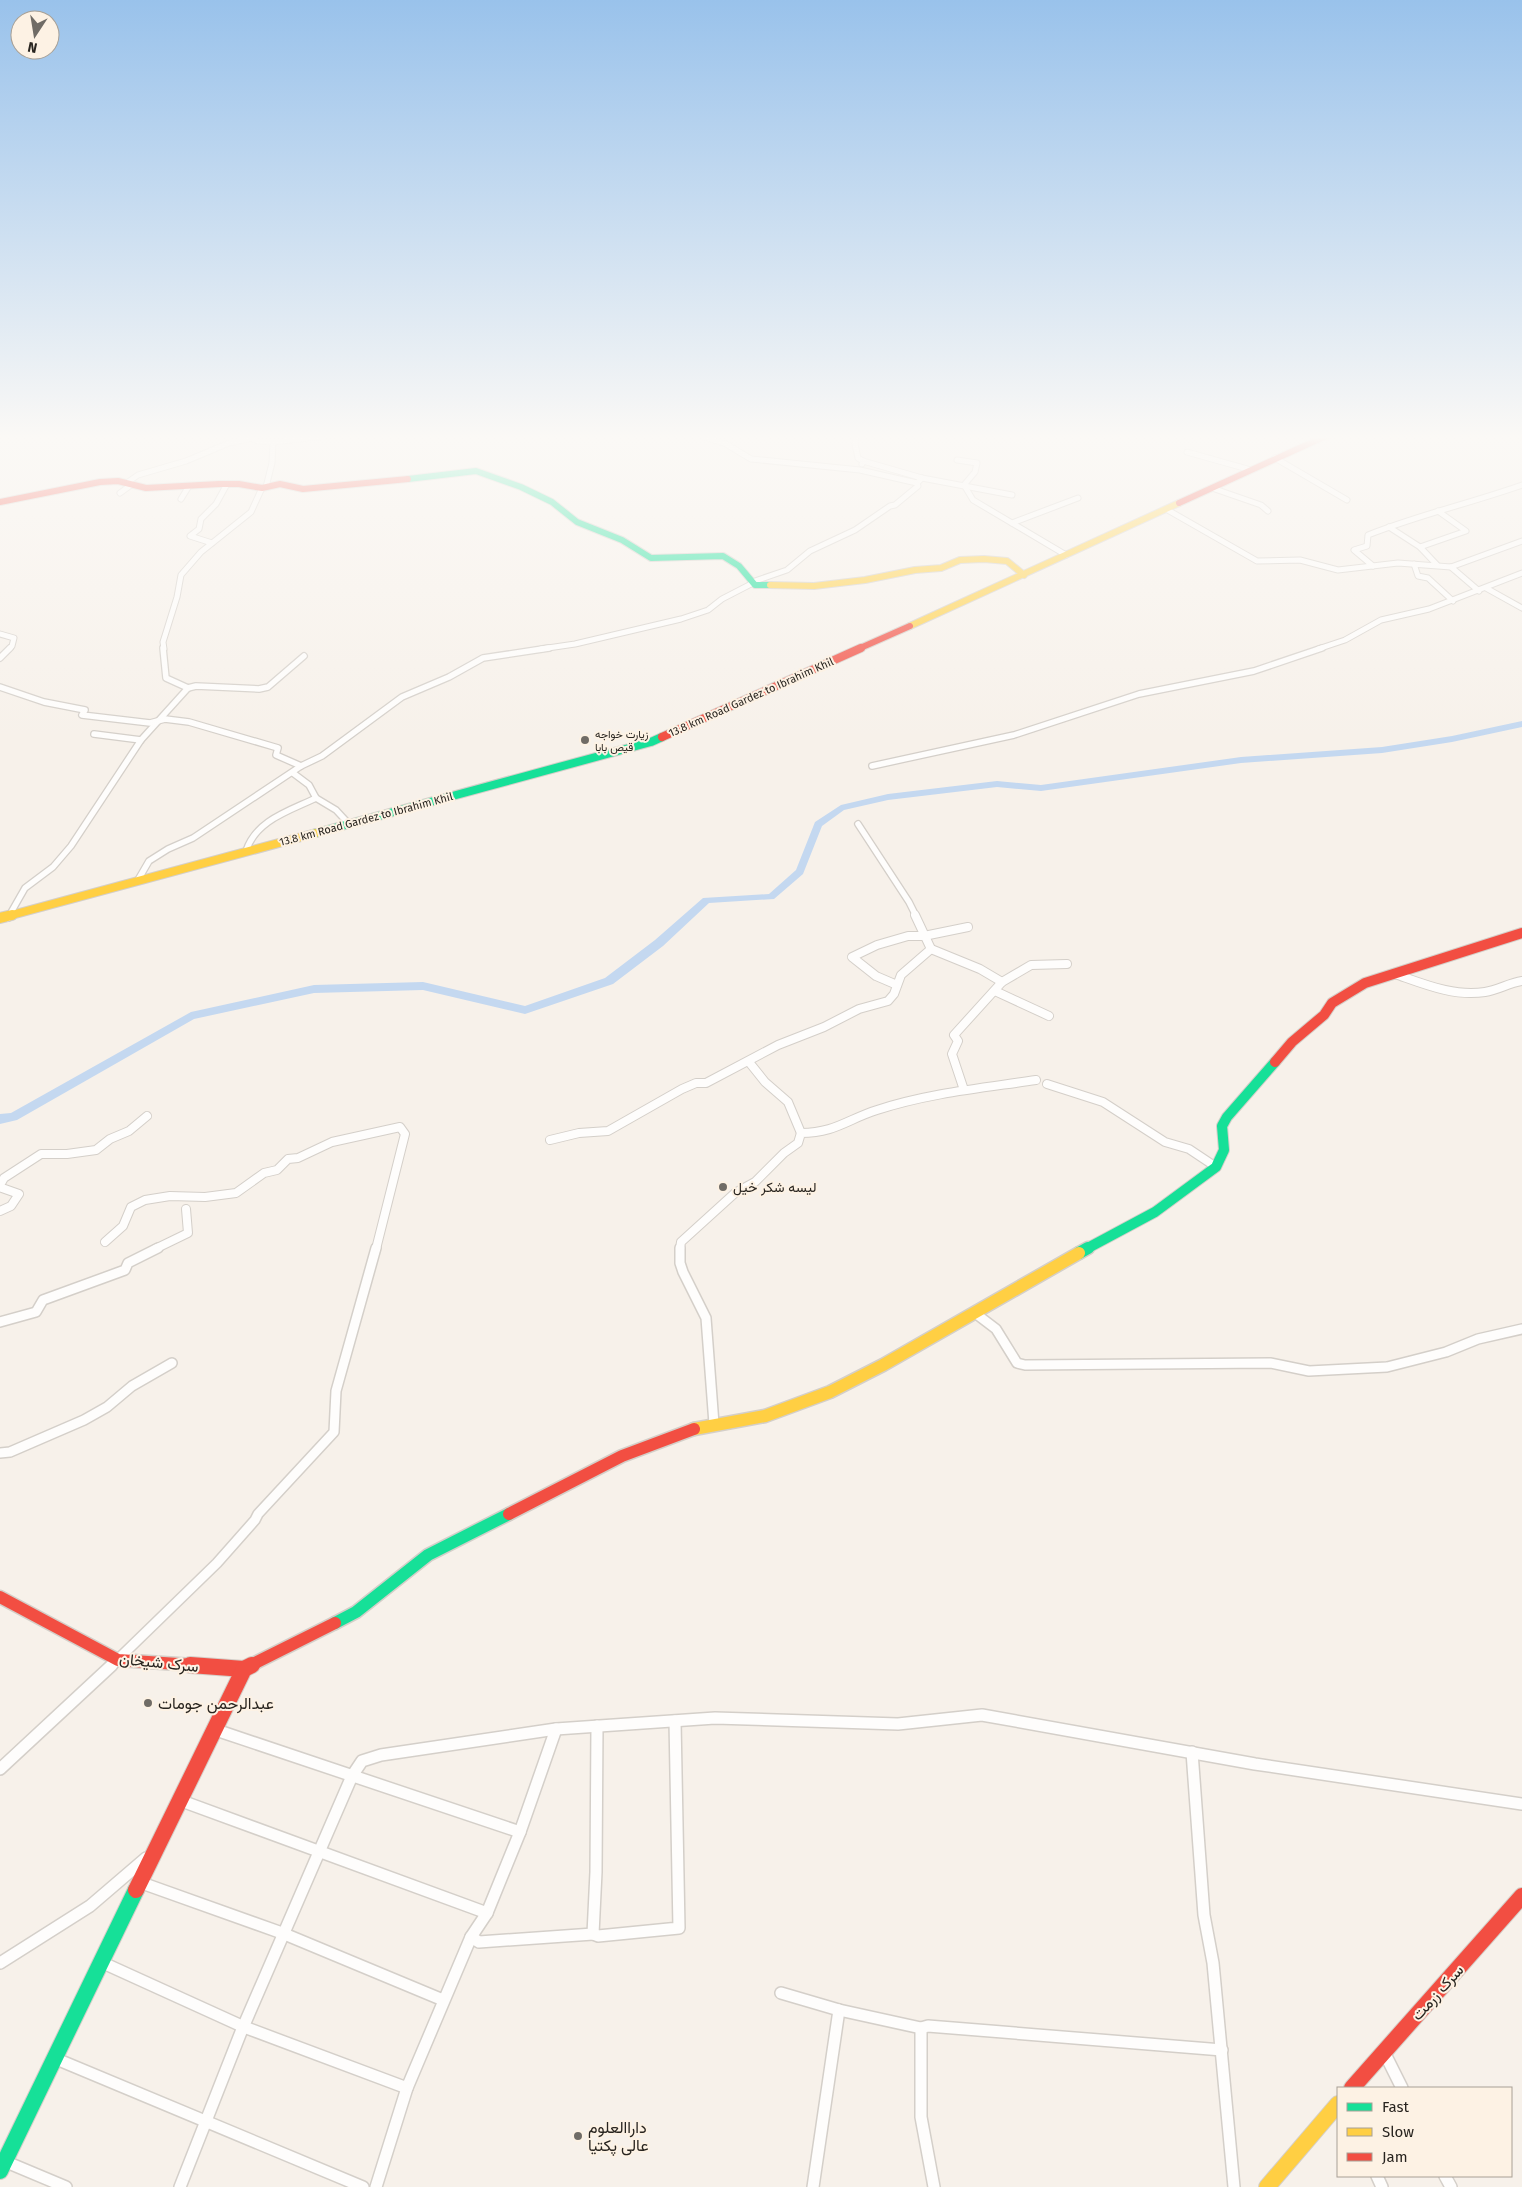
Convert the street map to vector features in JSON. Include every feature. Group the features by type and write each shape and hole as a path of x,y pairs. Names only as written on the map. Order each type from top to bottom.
{"main road":[{"path":"615,537 651,558 679,559 723,556 739,566 755,585 814,586 865,580 915,570 941,568 960,560 984,559 1007,561 1024,575"},
{"name":"13.8 km Road Gardez to Ibrahim Khil","path":"0,920 12,914 651,742 1105,537"},
{"path":"2,2166 178,1800 244,1669 356,1612 428,1555 622,1456 689,1430 765,1416 830,1392 883,1365 975,1313 1001,1296 1154,1212 1216,1167 1224,1150 1222,1126 1227,1117 1292,1042 1324,1015 1332,1003 1365,983 1522,933"},
{"name":"سرک شیخان","path":"0,1597 118,1660 244,1669"},
{"name":"سرک زرمت","path":"1353,2087 1522,1896"},
{"path":"1267,2187 1337,2105"}],"street":[{"path":"193,537 212,543"},
{"path":"188,688 166,678 163,642 177,597 181,575 201,552 220,537"},
{"path":"138,880 149,861 193,838 301,766 322,756 402,697 449,677 484,658 547,646 574,644 681,619 708,610 722,599 753,582 787,570 810,551 840,537"},
{"path":"1036,537 1066,555"},
{"path":"1215,537 1257,561 1300,560 1338,570 1414,564 1451,567 1522,541"},
{"path":"1368,537 1367,546 1354,550 1372,566"},
{"path":"1405,537 1420,547 1437,565"},
{"path":"1420,547 1449,537"},
{"path":"1414,564 1418,576 1428,578 1453,601"},
{"path":"1451,567 1479,591"},
{"path":"872,766 1014,735 1139,694 1254,671 1345,640 1382,620 1429,609 1453,601 1522,573"},
{"path":"1486,588 1522,608"},
{"path":"0,634 14,638 12,646 0,658"},
{"path":"12,914 25,888 53,867 71,846 141,740 188,688 196,686 259,689 268,687 304,656"},
{"path":"0,687 44,702 85,710 82,715 150,723 165,719 189,722 278,748 276,755 301,766"},
{"path":"94,734 141,740"},
{"path":"294,772 309,785 316,798 336,810 349,824"},
{"path":"246,851 247,843 253,833 262,825 316,798"},
{"path":"858,824 909,902 931,949 980,969 1002,982"},
{"path":"897,986 876,976 852,957 877,945 908,936 924,936 968,927"},
{"path":"550,1140 579,1133 608,1131 682,1088 696,1083 706,1083 778,1045 824,1027 859,1010 888,1001 894,994 901,975 931,949"},
{"path":"964,1090 952,1054 958,1041 954,1035 1002,982 1031,965 1067,964"},
{"path":"1395,974 1443,991 1463,993 1486,992 1522,981"},
{"path":"995,991 1049,1016"},
{"path":"714,1424 706,1318 702,1306 688,1284 680,1263 679,1251 681,1242 735,1193 755,1182 784,1153 798,1144 801,1133 788,1102 765,1082 749,1062"},
{"path":"801,1133 819,1133 842,1126 876,1110 964,1090 1036,1080"},
{"path":"1047,1084 1086,1095 1111,1106 1166,1142 1189,1149 1216,1167"},
{"path":"0,1211 11,1206 19,1194 2,1188 0,1185 4,1178 31,1160 41,1154 67,1154 96,1150 110,1139 129,1131 148,1116"},
{"path":"0,1770 118,1660 217,1563 258,1514 326,1443 334,1432 336,1391 387,1211 405,1134 400,1127 332,1142 298,1158 288,1159 277,1170 264,1173 236,1194 205,1197 170,1196 145,1200 131,1207 123,1226 105,1242"},
{"path":"0,1322 36,1312 43,1300 125,1270 128,1263 188,1232 186,1209"},
{"path":"975,1313 996,1329 1017,1363 1025,1365 1270,1363 1309,1371 1387,1367 1446,1352 1478,1339 1522,1329"},
{"path":"0,1453 10,1452 84,1420 107,1407 132,1386 172,1364"},
{"path":"180,2187 204,2122 282,1933 352,1776 362,1762 381,1755 556,1729 715,1718 898,1724 982,1716 1264,1766 1522,1804"},
{"path":"471,1937 479,1942 593,1934 598,1936 679,1928 675,1721"},
{"path":"593,1934 596,1872 597,1726"},
{"path":"213,1729 520,1832"},
{"path":"376,2187 407,2088 471,1937 487,1913 520,1832 556,1729"},
{"path":"1192,1752 1204,1915 1213,1964 1234,2187"},
{"path":"178,1800 487,1913"},
{"path":"0,1963 90,1906 153,1852"},
{"path":"139,1882 282,1933 443,2000"},
{"path":"101,1962 244,2027 407,2088"},
{"path":"781,1993 839,2010 920,2028 928,2026 1222,2050"},
{"path":"813,2187 839,2010"},
{"path":"920,2028 921,2117 934,2187"},
{"path":"1384,2052 1402,2087"},
{"path":"54,2058 362,2187"},
{"path":"2,2166 66,2187"}],"waterway":[{"path":"0,1119 13,1117 191,1016 314,989 423,986 525,1010 609,981 659,943 706,900 771,897 800,872 818,824 841,808 888,797 997,784 1041,788 1241,760 1382,750 1452,739 1522,724"}],"traffic: fast":[{"path":"615,537 651,558 723,556 739,566 755,585 770,585"},
{"path":"316,833 651,742 662,737"},
{"path":"1079,1253 1155,1212 1216,1167 1224,1150 1222,1126 1227,1117 1275,1062"},
{"path":"335,1623 356,1612 428,1555 509,1514"},
{"path":"0,2171 136,1890"}],"traffic: slow":[{"path":"910,626 1105,537"},
{"path":"770,585 814,586 865,580 915,570 941,568 960,560 984,559 1007,561 1024,575"},
{"path":"0,918 316,833"},
{"path":"694,1429 765,1416 830,1392 883,1365 1079,1253"},
{"path":"1267,2187 1337,2105"}],"traffic: jam":[{"path":"662,737 910,626"},
{"path":"1275,1062 1292,1042 1324,1015 1332,1003 1365,983 1522,933"},
{"path":"509,1514 622,1456 694,1429"},
{"path":"0,1597 118,1660 244,1669"},
{"path":"136,1890 244,1669 335,1623"},
{"path":"1353,2087 1522,1896"}],"place":[{"name":"زیارت خواجه قیص بابا","path":"585,740"},
{"name":"لیسه شکر خیل","path":"723,1187"},
{"name":"عبدالرحمن جومات","path":"148,1703"},
{"name":"داراالعلوم عالی پکتیا","path":"578,2136"}]}
